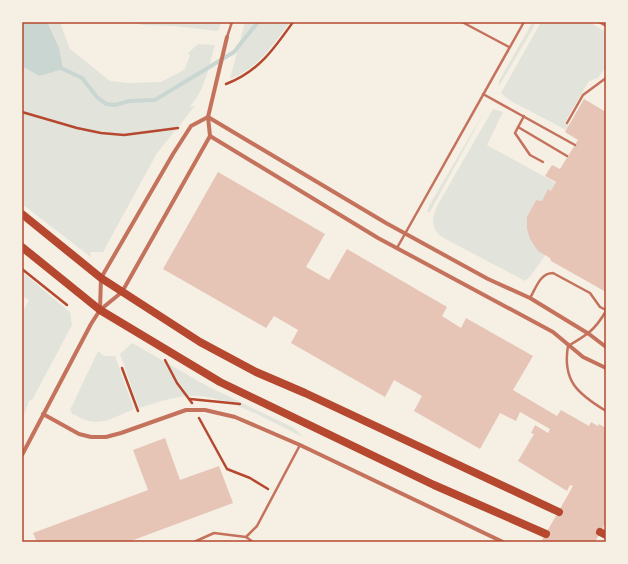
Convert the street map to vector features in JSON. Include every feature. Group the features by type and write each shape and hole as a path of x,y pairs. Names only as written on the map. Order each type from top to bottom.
{"main road":[{"path":"22,214 101,278 200,342 256,372 305,393 559,512"},
{"path":"22,247 100,310 220,382 434,485 546,534"}],"street":[{"path":"22,455 100,310 122,292 210,136 208,117 227,37"},
{"path":"208,117 386,223 405,232 488,279 530,298 589,334 606,347"},
{"path":"100,310 101,278 173,154 191,126 208,117"},
{"path":"210,136 397,248 553,332 568,346 582,356 606,368"},
{"path":"43,414 78,434 91,437 106,437 186,410 205,410 235,417 300,445 503,542"}],"lane":[{"path":"227,37 232,22"},
{"path":"462,22 509,47"},
{"path":"397,248 482,94 524,22"},
{"path":"599,22 606,26"},
{"path":"567,124 583,95 606,78"},
{"path":"482,94 575,145"},
{"path":"524,116 515,133 530,155 543,162"},
{"path":"518,127 568,156"},
{"path":"530,298 543,276 547,273 553,273 590,294 606,311 597,326 589,334 568,346 566,360 567,373 575,385 587,400 606,411"},
{"path":"22,444 27,446"},
{"path":"246,537 257,526 300,445"},
{"path":"194,542 214,534 246,537 253,542"}],"path":[{"path":"226,84 241,78 269,55 293,22"},
{"path":"22,112 69,126 101,133 124,135 178,128"},
{"path":"22,269 67,305"},
{"path":"164,360 177,383 190,399 246,404"},
{"path":"122,368 138,411"},
{"path":"201,420 227,469 250,478 268,489"}],"shaded area":[{"path":"22,22 60,22 70,49 110,81 128,83 161,82 184,70 190,56 188,53 198,44 215,45 203,86 189,107 195,106 157,153 103,252 90,252 91,257 22,204"},
{"path":"22,22 47,22 59,48 63,69 39,76 22,66"},
{"path":"132,22 208,22 221,24 218,31 173,26 142,25"},
{"path":"245,22 290,22 271,47 256,63 239,75 230,79"},
{"path":"541,22 589,22 606,32 606,67 598,78 589,81 565,122 569,125 566,130 509,100 501,93"},
{"path":"532,23 535,25 499,86 499,81"},
{"path":"487,107 430,212 427,213 429,206"},
{"path":"493,109 503,112 487,145 556,183 551,191 548,190 542,201 536,200 528,217 527,223 530,235 545,255 533,273 525,281 442,237 435,230 433,223 437,206"},
{"path":"22,272 70,312 72,325 32,400 29,401 22,420 22,313 29,300 22,296"},
{"path":"132,343 207,386 294,428 303,437 253,412 213,398 185,396 139,408 120,354"},
{"path":"98,351 104,356 115,356 134,409 111,419 97,422 82,419 74,414 73,415 70,410"}],"building":[{"path":"584,99 606,112 606,292 551,261 550,258 538,251 530,239 527,229 527,217 536,200 542,201 548,189 551,191 556,182 545,176 552,165 560,169 578,140 565,132"},
{"path":"218,172 325,234 306,267 329,280 347,249 447,307 442,316 461,328 466,318 533,356 513,390 557,416 561,410 589,426 591,422 606,428 606,522 595,542 541,542 573,486 570,485 567,491 518,461 534,434 531,433 535,425 548,433 550,429 520,412 516,421 500,413 480,449 414,411 422,396 394,380 385,397 291,343 298,330 274,316 266,328 163,269"},
{"path":"165,438 180,480 219,466 233,503 128,542 37,542 33,533 148,490 133,450"}],"waterway":[{"path":"63,69 82,78 97,97 106,104 115,105 129,101 155,100 234,52 258,22"}]}
